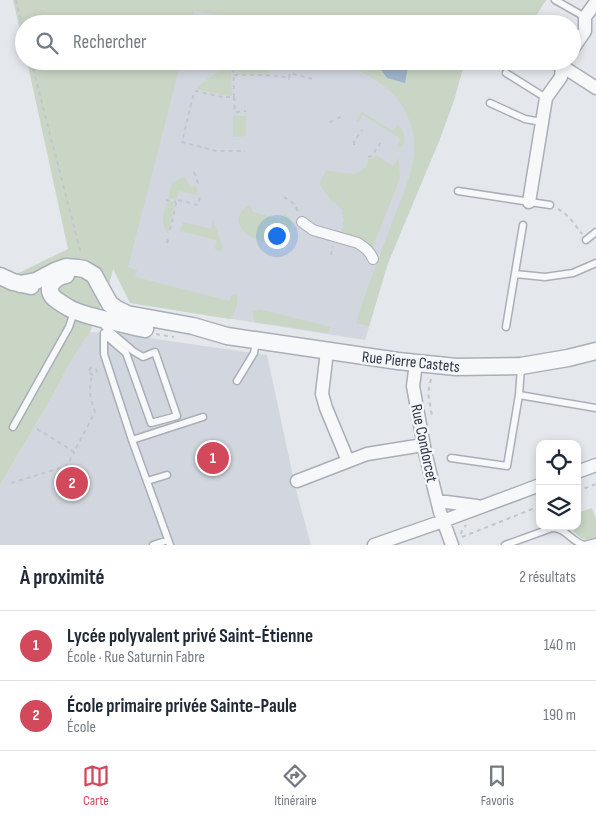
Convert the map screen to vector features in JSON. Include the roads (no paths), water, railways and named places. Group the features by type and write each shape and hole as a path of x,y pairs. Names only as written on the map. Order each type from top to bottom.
{"street":[{"path":"581,37 585,31 586,18 596,2"},
{"path":"529,202 546,98 561,77 563,70"},
{"path":"572,70 596,88"},
{"path":"301,219 313,230 365,247 374,258"},
{"path":"20,284 36,281 55,271 73,267 84,269 94,275 110,304 108,323"},
{"path":"51,294 50,287 52,283 62,276 70,274 86,278 103,291"},
{"name":"Rue Pierre Castets","path":"0,276 42,290 75,310 108,323 137,316 193,326 227,336 416,363 456,367 521,366 596,351"},
{"path":"327,351 322,394 348,461"},
{"name":"Rue Condorcet","path":"416,363 413,386 423,445 443,521 452,543"},
{"path":"297,482 367,454 423,445"},
{"path":"581,471 596,465"},
{"path":"374,545 536,486"},
{"path":"438,502 480,507"}],"lane":[{"path":"556,0 586,18"},
{"path":"506,74 546,98"},
{"path":"490,103 525,119 542,122"},
{"path":"458,191 550,205"},
{"path":"506,327 523,225"},
{"path":"586,240 596,232"},
{"path":"515,274 546,277 573,273 596,263"},
{"path":"13,427 69,327 75,310"},
{"path":"108,323 133,351 143,357 155,352 177,416 151,423 126,353 108,323"},
{"path":"108,323 104,354 169,543 153,545"},
{"path":"237,381 254,353 256,340"},
{"path":"451,458 507,466 519,395 521,366"},
{"path":"519,395 596,408"},
{"path":"132,440 203,416"},
{"path":"148,481 167,475"},
{"path":"505,545 552,528 563,530 578,543 584,545 596,542"}],"water":[{"path":"381,70 407,70 405,83 387,78"}],"place":[{"name":"Lycée polyvalent privé Saint-Étienne","path":"213,458"},
{"name":"École primaire privée Sainte-Paule","path":"72,483"}]}
